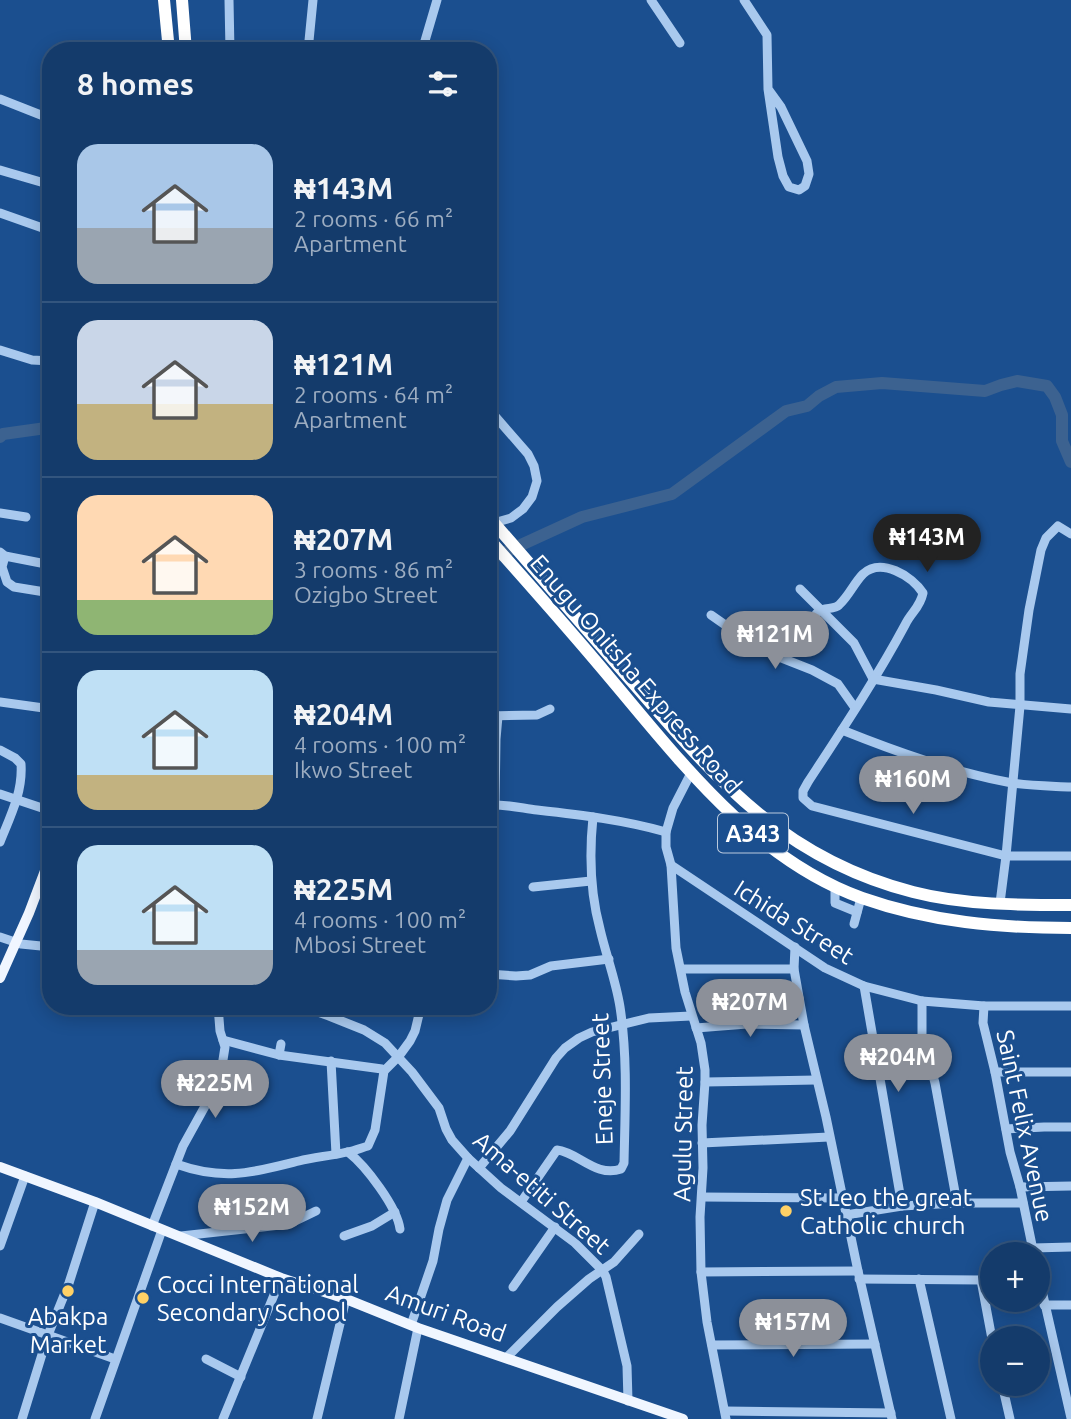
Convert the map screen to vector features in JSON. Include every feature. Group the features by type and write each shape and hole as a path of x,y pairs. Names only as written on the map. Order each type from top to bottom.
{"highway":[{"path":"164,0 169,42"},
{"path":"182,0 186,42"},
{"name":"Enugu Onitsha Express Road","path":"497,528 532,577 704,788 758,837 795,864 861,898 912,914 952,922 1071,928"},
{"name":"Enugu Onitsha Express Road","path":"497,546 532,577 717,777 793,841 867,878 926,895 1000,903 1071,905"}],"main road":[{"path":"0,989 42,879"},
{"path":"0,978 42,888"},
{"name":"Amuri Road","path":"0,1167 96,1202 281,1278 683,1419"}],"street":[{"path":"229,0 230,42"},
{"path":"308,42 313,0"},
{"path":"424,42 436,0"},
{"path":"651,0 680,43"},
{"path":"744,0 767,35 768,89 778,157 789,187 799,190 805,187 809,174 807,161 781,107 768,89"},
{"path":"0,99 42,115"},
{"path":"0,170 42,182"},
{"path":"0,213 42,228"},
{"path":"0,350 19,357 42,361"},
{"path":"497,418 528,454 537,481 532,497 523,509 511,518 497,522"},
{"path":"0,513 26,517"},
{"path":"1000,903 1028,610 1046,538 1058,526 1071,534"},
{"path":"42,563 2,554 2,567 10,584 42,592"},
{"path":"779,657 821,610 837,607 863,574 880,566 902,574 921,589 921,602 906,621 892,651 803,791 803,798 812,807 1006,856 1071,856"},
{"path":"800,589 853,643 873,679"},
{"path":"711,615 779,657 838,684 855,708"},
{"path":"873,679 989,702 1071,709"},
{"path":"0,702 42,708"},
{"path":"497,716 537,715 550,709"},
{"path":"842,730 910,757 1012,783 1071,787"},
{"path":"0,750 21,764 22,777 17,800 0,842"},
{"name":"Agulu Street","path":"691,773 673,808 666,832 666,848 671,865 676,948 691,1016 701,1043 705,1082 700,1217 701,1272 726,1415"},
{"path":"0,794 42,807"},
{"path":"497,806 593,817 666,832"},
{"name":"Eneje Street","path":"520,1202 557,1150 589,1166 614,1171 621,1169 624,1163 625,1062 622,1026 620,1006 599,928 591,881 593,817"},
{"name":"Ichida Street","path":"671,865 825,968 864,986 922,1001 984,1006 1071,1006"},
{"path":"533,887 591,881"},
{"path":"835,886 835,903 857,912"},
{"path":"854,924 861,898"},
{"path":"0,937 18,943 42,946"},
{"path":"726,1415 892,1416 803,1025 794,968 795,947"},
{"path":"497,975 530,975 551,966 609,959"},
{"path":"681,969 794,968"},
{"path":"864,986 902,1206"},
{"path":"922,1001 922,1035 935,1083 957,1203"},
{"name":"Saint Felix Avenue","path":"984,1006 983,1023 1031,1242"},
{"path":"95,1419 176,1164 220,1079 225,1047 219,1015"},
{"name":"Ama-etiti Street","path":"326,1015 385,1042 439,1108 446,1129 468,1158 500,1188 575,1243 603,1271 626,1366 628,1401"},
{"path":"176,1164 204,1172 231,1175 368,1146 375,1130 384,1071 410,1041 419,1015"},
{"path":"479,1168 510,1131 565,1048 592,1032 649,1018 691,1016"},
{"path":"696,1028 747,1024 803,1025"},
{"path":"223,1040 279,1055 384,1071"},
{"path":"279,1055 281,1044"},
{"path":"331,1061 336,1154"},
{"path":"995,1072 1071,1072"},
{"path":"705,1082 816,1080"},
{"path":"1006,1129 1071,1128"},
{"path":"702,1143 829,1137"},
{"path":"348,1152 372,1178 395,1212 400,1229"},
{"path":"399,1419 415,1326 439,1229 447,1200 468,1158"},
{"path":"0,1247 25,1176"},
{"path":"1020,1187 1071,1186"},
{"path":"702,1196 843,1198"},
{"path":"22,1419 48,1335 69,1283 96,1202"},
{"path":"846,1214 902,1206 1023,1203"},
{"path":"176,1236 289,1224 316,1211"},
{"path":"344,1236 372,1226 395,1212"},
{"path":"513,1287 555,1227"},
{"path":"506,1358 557,1307 589,1279 614,1262 639,1234"},
{"path":"1050,1249 1071,1247"},
{"path":"701,1272 980,1280"},
{"path":"223,1419 281,1278"},
{"path":"919,1279 951,1419"},
{"path":"317,1419 346,1299"},
{"path":"1050,1305 1071,1305"},
{"path":"1046,1312 1071,1418"},
{"path":"0,1318 115,1359"},
{"path":"712,1345 875,1344"},
{"path":"206,1359 241,1377"},
{"path":"1058,1359 1071,1359"},
{"path":"1005,1396 1010,1419"}],"waterway":[{"path":"497,556 582,517 672,494 786,411 807,406 836,387 882,383 985,391 1017,381 1047,386 1062,415 1062,441 1071,462"},
{"path":"0,437 3,434 42,429"}],"place":[{"name":"St Leo the great Catholic church","path":"786,1211"},
{"name":"Abakpa Market","path":"68,1291"},
{"name":"Cocci International Secondary School","path":"143,1298"}]}
